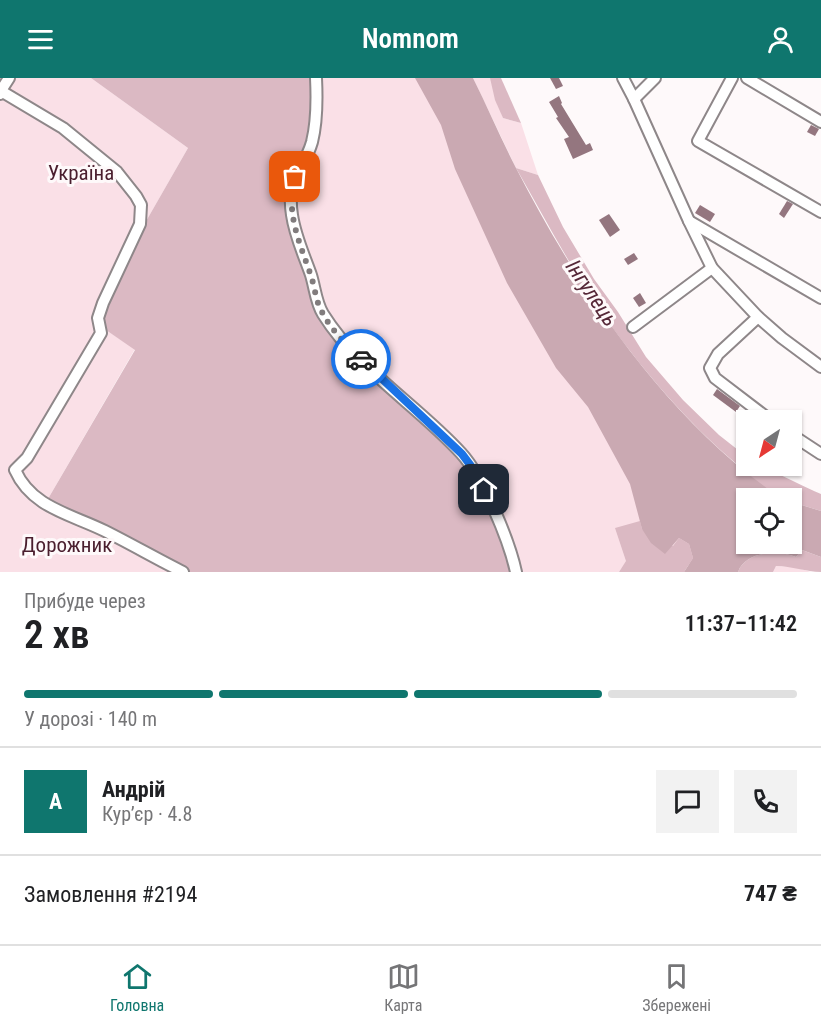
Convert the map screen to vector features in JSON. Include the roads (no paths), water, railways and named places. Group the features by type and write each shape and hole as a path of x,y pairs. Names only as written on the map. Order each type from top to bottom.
{"street":[{"path":"9,78 0,92 63,128 108,164 130,188 141,205 141,224 98,318 101,333 27,458 15,470 32,495 45,504 102,530 183,572"},
{"path":"316,78 315,124 311,143 295,177 291,201 300,248 321,312 336,333 462,454 477,474 512,553 516,572"},
{"path":"622,78 634,99 712,268 782,338 821,367"},
{"path":"634,99 655,78"},
{"path":"732,78 698,141 821,212"},
{"path":"747,78 821,122"},
{"path":"689,221 821,298"},
{"path":"633,327 712,268"},
{"path":"757,410 716,378 710,368 718,354 758,316"},
{"path":"802,442 821,454"}],"park label":[{"name":"Україна","path":"81,173"},
{"name":"Дорожник","path":"67,545"}],"water label":[{"name":"Інгулець","path":"592,293"}]}
